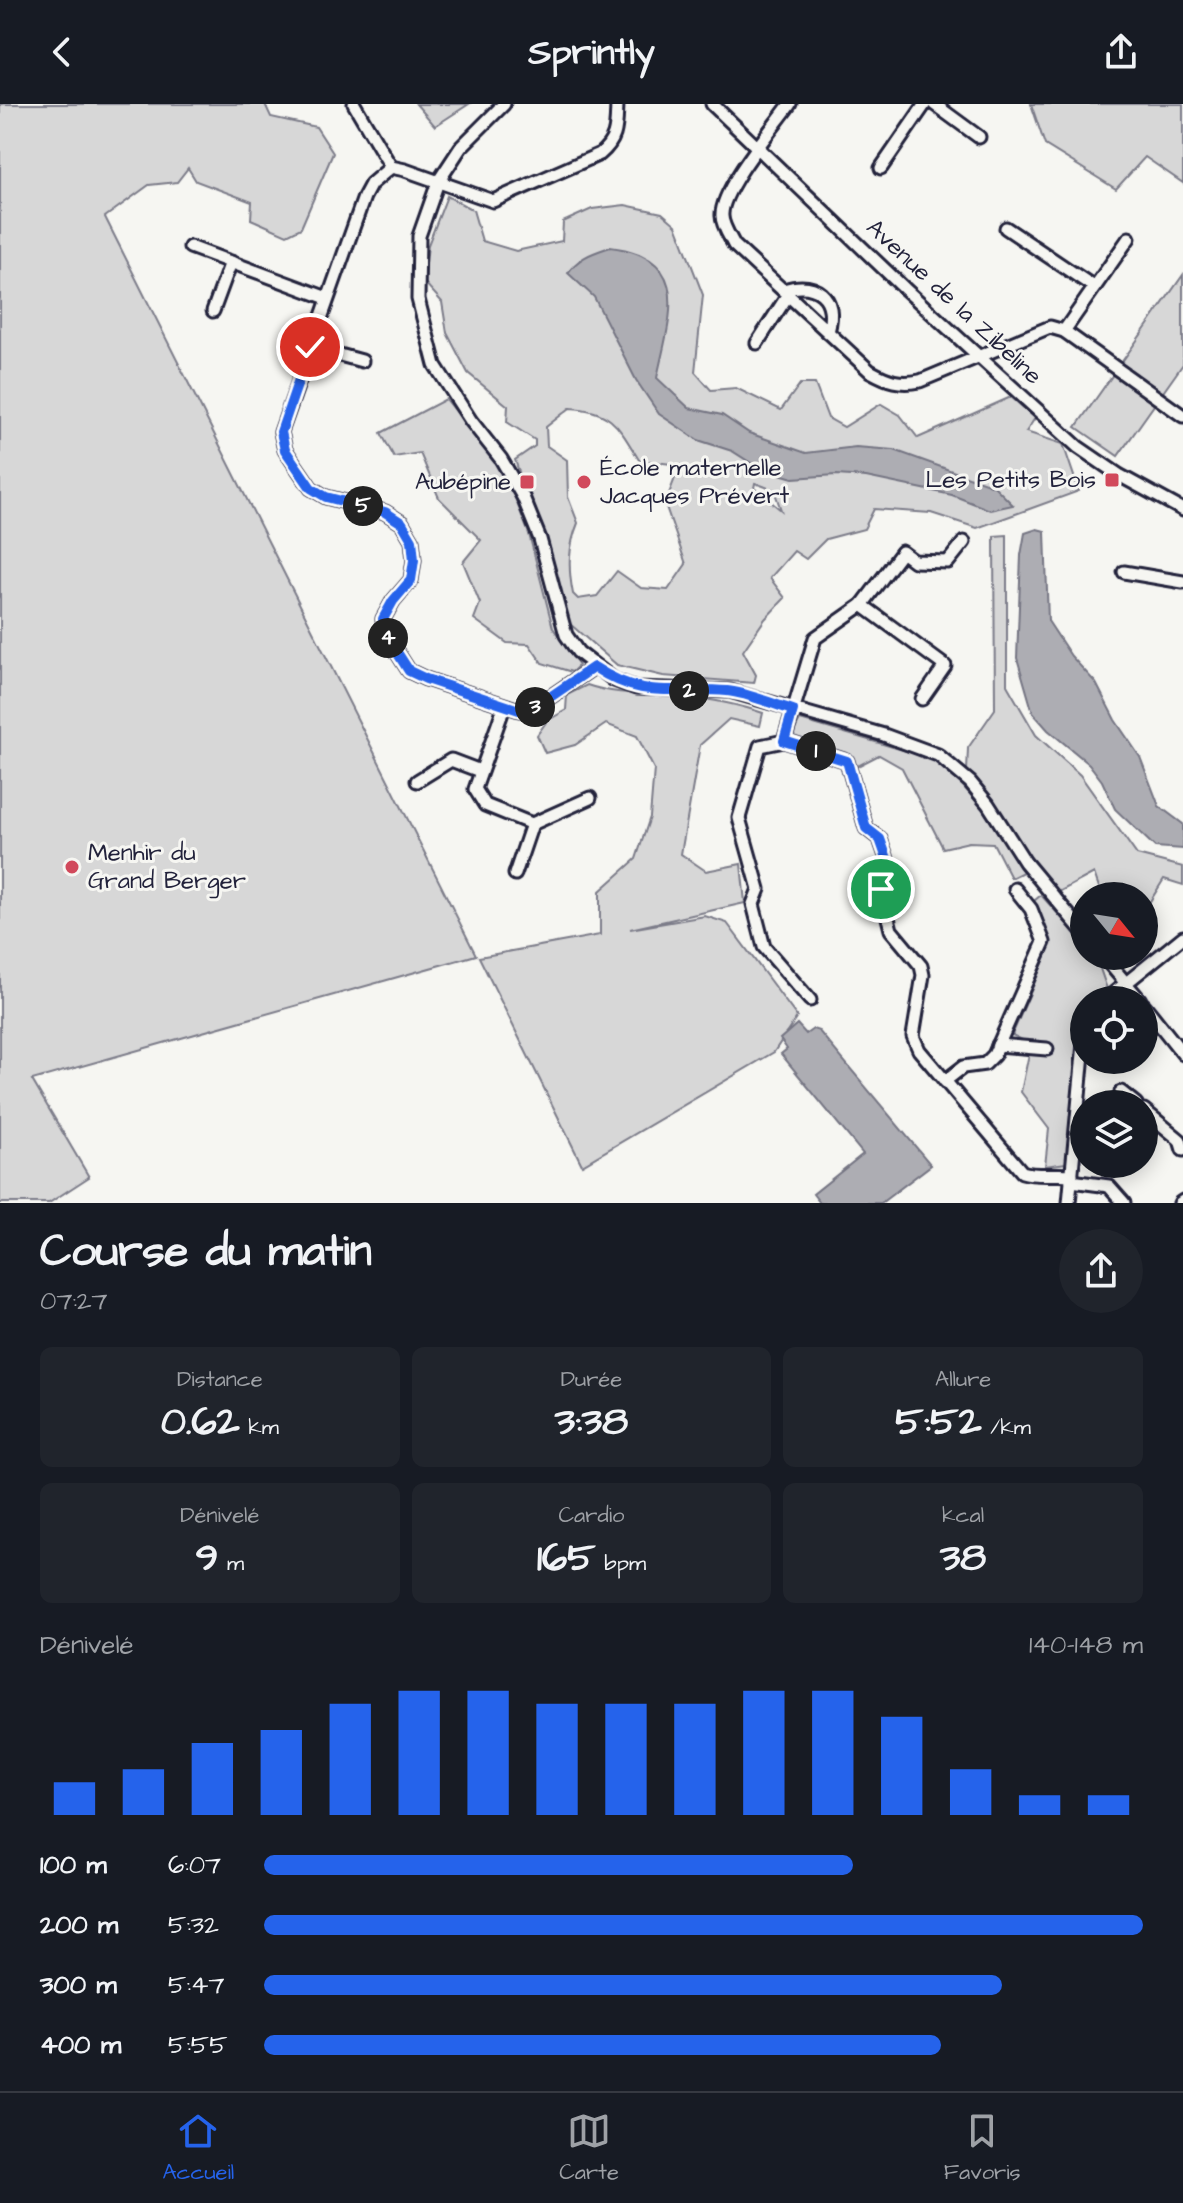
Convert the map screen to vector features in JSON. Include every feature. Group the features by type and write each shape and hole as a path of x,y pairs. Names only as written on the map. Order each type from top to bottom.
{"street":[{"path":"354,104 391,167 493,201 600,154 611,144 616,129 617,104"},
{"path":"504,104 461,147 438,182 419,236 418,299 435,365 471,421 513,476 540,539 566,635 594,667 621,684 636,688 730,691 926,749 947,760 988,804 1025,862 1070,916"},
{"name":"Avenue de la Zibeline","path":"712,104 1078,447 1119,475 1183,510"},
{"path":"790,104 724,199 721,217 734,245 870,371 888,381 903,384 920,381 1050,327 1064,331 1183,416"},
{"path":"881,168 925,104"},
{"path":"934,104 947,108 979,137"},
{"path":"391,167 371,184 364,197 281,432 285,450 311,488 326,497 385,512 402,523 412,540 414,560 411,580 383,619 384,632 409,671 519,710 534,708 594,667"},
{"path":"1006,228 1094,287"},
{"path":"1064,331 1129,238"},
{"path":"190,247 327,298"},
{"path":"213,311 231,262"},
{"path":"757,343 785,292 800,285 817,289 829,304 832,318 828,332"},
{"path":"310,347 362,361"},
{"path":"784,741 815,638 862,605 902,552 914,561 948,562 964,542"},
{"path":"1124,572 1183,582"},
{"path":"862,605 945,666 922,699"},
{"path":"504,707 475,789 485,805 532,824 590,798"},
{"path":"810,1000 764,947 753,904 759,889 739,818 760,746 784,741 847,761 866,828 880,839 886,856 889,872 881,889 891,930 921,966 923,975 913,1036 915,1043 1022,1172 1033,1175 1056,1173 1070,1177"},
{"path":"417,781 451,760 480,771"},
{"path":"515,874 532,824"},
{"path":"945,1081 963,1067 985,1064 998,1045 1044,942 1031,909 1015,889"},
{"path":"1122,986 1183,937"},
{"path":"1115,970 1128,986"},
{"path":"1158,1023 1183,1054"},
{"path":"998,1045 1047,1049"},
{"path":"1158,1122 1180,1140 1183,1150"},
{"path":"1069,1203 1072,1178 1109,1186 1124,1203"}],"shaded area":[{"path":"0,104 265,104 271,117 316,127 333,153 301,228 287,235 251,219 252,202 196,181 188,168 177,182 149,185 105,217 476,955 32,1080 89,1177 49,1203 0,1203"},
{"path":"416,104 469,104 435,126"},
{"path":"1031,104 1183,104 1183,183 1145,157 1116,189 1045,145"},
{"path":"447,196 473,210 482,241 516,251 562,241 563,222 592,209 625,205 662,213 676,225 703,295 695,372 711,390 736,388 781,410 800,384 815,384 828,418 844,427 881,404 900,415 918,438 1011,397 1035,418 1026,432 1063,444 1079,491 977,528 931,513 874,509 864,529 826,539 806,559 794,551 770,578 785,598 765,619 743,651 756,675 754,683 663,676 617,665 570,624 515,460 535,446 535,440 507,422 508,406 468,373 447,333 442,302 424,282 428,245","holes":["570,408 596,412 613,422 639,460 680,465 665,504 686,564 668,590 641,588 617,571 597,596 578,599 573,594 570,558 578,523 568,497 567,460 547,446 546,427","755,483 774,490 781,510 754,488"]},
{"path":"610,247 637,253 655,263 665,277 670,294 670,313 657,378 689,408 722,415 749,433 806,453 856,447 894,450 994,486 1013,505 990,510 952,495 866,477 836,475 793,478 759,468 732,451 698,440 659,414 636,380 594,297 568,273 581,259"},
{"path":"1183,275 1183,364 1118,456 1076,427"},
{"path":"446,399 506,475 529,534 553,628 579,665 572,672 542,663 529,644 507,643 474,619 480,603 463,562 481,540 439,498 420,453 394,457 381,433"},
{"path":"1037,529 1045,531 1048,621 1071,656 1096,683 1115,720 1140,757 1159,806 1183,824 1183,849 1155,847 1115,809 1102,781 1089,764 1048,730 1033,713 1017,658 1021,555 1025,533"},
{"path":"1007,535 1007,685 1036,735 1080,775 1137,855 1183,867 1183,885 1164,879 1158,889 1158,882 1097,882 1094,873 1077,882 1070,882 1070,886 1057,893 1014,839 967,771 968,748 995,709 994,536"},
{"path":"587,685 622,693 702,699 763,713 760,726 729,719 700,745 681,854 706,871 741,864 745,903 630,929 705,916 727,923 797,1017 774,1052 582,1165 479,957 600,935 600,891 636,859 650,817 654,769 637,736 606,724 575,745 545,753 537,735 547,721 566,710 567,695"},
{"path":"800,720 941,761 982,808 1023,872 1011,878 993,843 969,842 943,848 902,768 879,755 856,767 791,737"},
{"path":"1041,895 1070,927 1070,970 1100,970 1106,986 1070,986 1070,1074 1076,1074 1074,1090 1070,1090 1066,1163 1045,1166 1049,1129 1021,1092 1031,1044 1012,1035 1047,954 1034,901"},
{"path":"797,1024 806,1034 813,1029 819,1031 931,1165 881,1203 820,1203 813,1194 863,1154 781,1054 787,1049 780,1039"}],"place":[{"name":"Les Petits Bois","path":"1112,480"},
{"name":"Aubépine","path":"527,482"},
{"name":"École maternelle Jacques Prévert","path":"584,482"},
{"name":"Menhir du Grand Berger","path":"72,867"}],"route":[{"path":"310,347 281,432 285,450 311,488 326,497 385,512 402,523 412,540 414,560 411,580 383,619 384,632 409,671 519,710 534,708 594,667 621,684 636,688 730,691 793,710 784,741 847,761 866,828 880,839 886,856 889,872 881,889"}]}
